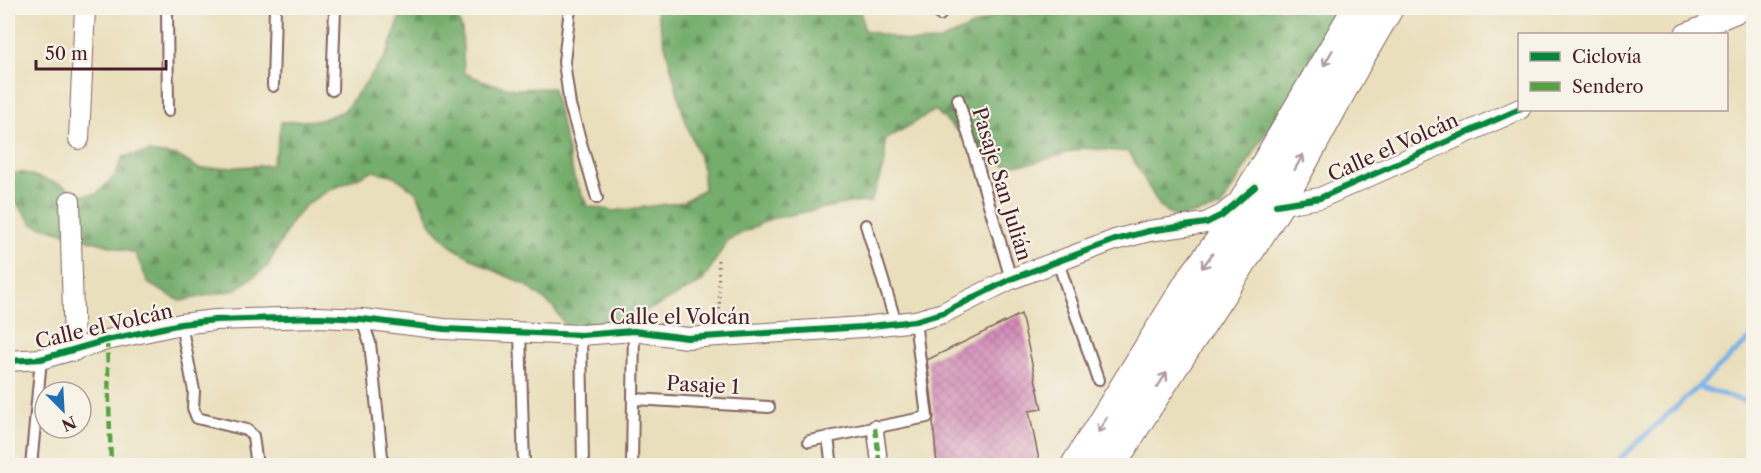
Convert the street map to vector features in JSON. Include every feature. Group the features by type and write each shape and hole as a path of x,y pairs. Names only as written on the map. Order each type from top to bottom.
{"main road":[{"path":"1109,465 1265,196 1359,8"},
{"path":"1077,465 1192,281 1224,238 1265,196 1334,98 1387,8"}],"street":[{"path":"80,139 86,8"},
{"path":"1686,33 1748,8"},
{"name":"Calle el Volcán","path":"8,360 41,359 107,340 181,324 215,320 319,317 362,319 444,329 581,335 634,331 687,338 863,327 905,322 944,313 1011,279 1115,240 1149,231 1206,223 1265,196 1320,198 1518,110"},
{"path":"70,201 74,351"},
{"path":"875,428 880,465"}],"lane":[{"path":"167,8 168,111"},
{"path":"273,86 275,8"},
{"path":"332,90 335,8"},
{"path":"570,8 564,62 570,105 597,198"},
{"name":"Pasaje San Julián","path":"958,99 1011,279"},
{"path":"809,441 927,417 905,322 866,225"},
{"path":"1058,262 1098,380"},
{"path":"362,319 370,343 383,465"},
{"path":"181,324 194,391 193,408 197,418 247,430 254,436 257,465"},
{"path":"632,465 635,399 634,331"},
{"path":"520,333 524,465"},
{"path":"581,335 583,465"},
{"path":"31,465 41,359"},
{"name":"Pasaje 1","path":"635,399 769,406"},
{"path":"828,438 832,465"}],"path":[{"path":"718,260 720,337"}],"green space":[{"path":"402,8 455,8 462,30 464,73 489,83 515,89 553,88 574,178 588,206 614,211 683,202 704,189 702,165 684,117 657,8 860,8 864,30 911,42 940,41 996,15 1029,15 1051,8 1341,8 1221,207 1177,218 1160,207 1129,152 1083,148 1033,163 1005,165 986,154 935,110 885,140 885,162 871,202 849,203 770,219 728,240 702,282 657,306 600,328 568,330 554,308 526,285 487,267 452,247 432,226 416,192 392,175 372,171 326,192 307,204 292,221 267,267 235,290 180,301 149,284 135,253 33,224 8,193 8,175 21,172 60,184 81,195 96,194 115,176 123,157 149,152 178,156 199,169 271,165 277,149 281,122 320,120 344,111 385,57"}],"building":[{"path":"1021,314 1042,409 1029,411 1040,465 937,465 927,360"}],"waterway":[{"path":"1612,466 1754,335"},
{"path":"1698,387 1754,404"}],"marked path":[{"path":"107,340 111,466"},
{"path":"875,428 880,466"}],"cycle path":[{"path":"1276,205 1320,198 1518,110"},
{"path":"8,361 41,359 107,340 181,324 215,320 319,317 362,319 444,329 581,335 634,331 687,338 863,327 915,321 943,313 1011,279 1115,240 1149,231 1206,223 1222,215 1255,187"}]}
